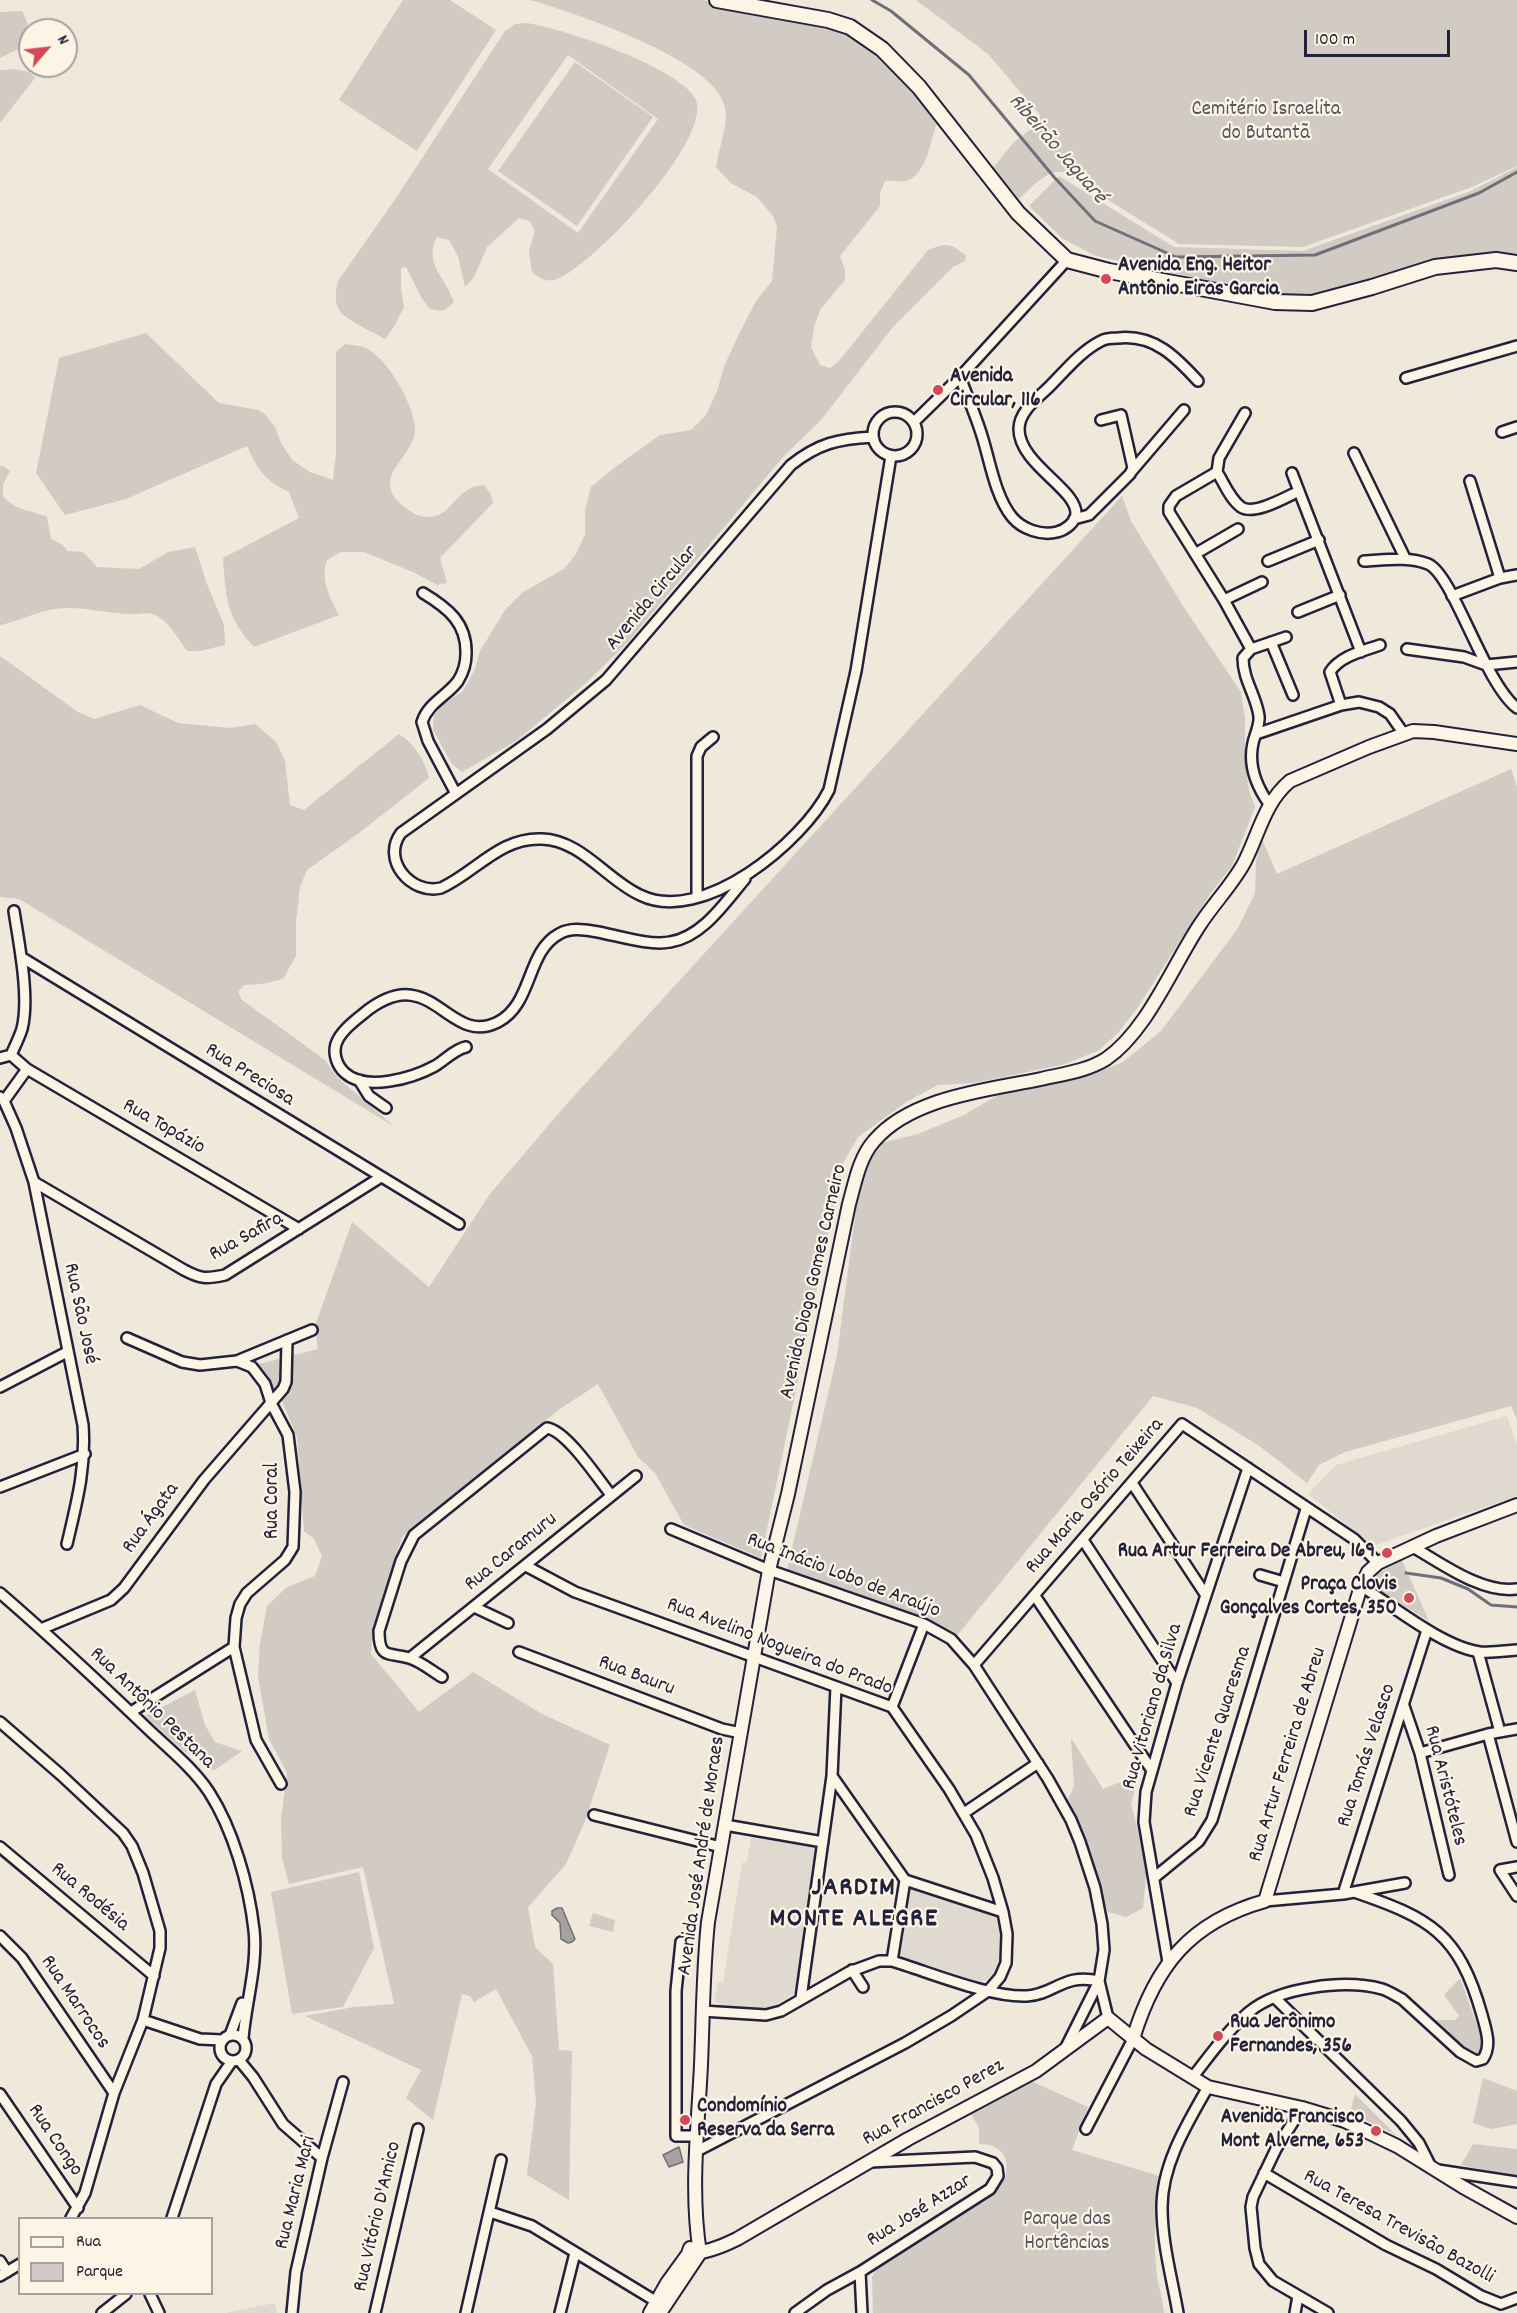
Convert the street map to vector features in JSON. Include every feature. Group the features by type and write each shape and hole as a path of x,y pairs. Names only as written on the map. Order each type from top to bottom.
{"main road":[{"path":"717,0 828,20 850,27 882,49 919,87 1018,213 1066,260 1109,271 1275,302 1312,303 1435,267 1496,260 1517,263"}],"street":[{"path":"914,422 960,376 1066,260"},
{"path":"1074,519 1075,509 1070,500 1022,445 1019,428 1028,408 1090,348 1103,339 1140,338 1159,345 1176,357 1198,381"},
{"path":"1406,378 1517,346"},
{"path":"960,376 998,489 1010,515 1023,526 1047,533 1060,531 1074,519 1089,515 1131,472 1184,410"},
{"path":"887,413 902,413 914,422 917,428 916,443 906,454 891,456 879,450 873,437 876,423 887,413"},
{"path":"1245,413 1219,458 1217,472 1233,498 1241,507 1249,510 1258,509 1299,491"},
{"path":"1101,420 1121,415 1133,468 1131,472"},
{"path":"1502,432 1517,427"},
{"name":"Avenida Circular","path":"749,875 697,897 671,901 649,900 638,895 568,846 540,838 508,845 441,888 434,890 419,887 410,882 398,866 394,851 398,838 417,820 547,729 606,680 792,465 808,452 829,442 873,437"},
{"path":"1354,453 1405,558"},
{"name":"Avenida Circular","path":"386,1108 369,1096 359,1080 345,1073 336,1060 336,1044 341,1035 354,1021 385,999 409,994 425,998 464,1026 477,1027 498,1022 515,1007 544,946 560,933 581,929 655,942 671,942 687,936 711,918 749,875 810,820 821,806 830,790 856,671 891,456"},
{"path":"1217,472 1176,496 1169,506 1169,512 1224,600 1251,649"},
{"path":"1292,473 1361,652"},
{"path":"1470,481 1500,578"},
{"path":"1195,554 1238,529"},
{"path":"1268,561 1319,540"},
{"path":"1364,561 1405,558 1431,565 1444,581 1486,665 1509,702 1517,708"},
{"path":"1452,596 1500,578 1517,575"},
{"path":"1224,600 1262,582"},
{"path":"423,593 452,614 463,632 466,645 466,662 459,680 432,706 422,722 428,741 455,792"},
{"path":"1298,612 1340,595"},
{"path":"1269,804 1257,782 1252,764 1252,751 1258,727 1258,710 1243,672 1243,658 1251,649 1286,637"},
{"path":"1271,642 1293,695"},
{"path":"1341,705 1330,672 1339,663 1380,645"},
{"path":"1407,649 1464,657 1486,665 1517,662"},
{"path":"1256,734 1341,705 1359,702 1379,707 1390,714 1404,734"},
{"name":"Avenida Diogo Gomes Carneiro","path":"769,1570 788,1494 849,1204 859,1167 873,1142 898,1121 933,1103 1079,1071 1105,1059 1119,1048 1144,1017 1199,926 1237,875 1269,804 1280,789 1290,781 1413,731 1517,744"},
{"path":"697,897 697,756 700,747 713,737"},
{"path":"0,1058 10,1055 22,1028 21,957 14,911"},
{"name":"Rua Preciosa","path":"21,957 459,1224"},
{"path":"359,1080 397,1080 419,1074 466,1047"},
{"name":"Rua Topázio","path":"10,1055 27,1069 299,1229"},
{"path":"2,1099 27,1069"},
{"name":"Rua São José","path":"2,1099 16,1128 34,1182 83,1425 85,1454 67,1544"},
{"name":"Rua Safira","path":"34,1182 198,1278 206,1279 225,1275 381,1177"},
{"path":"127,1338 182,1362 200,1365 237,1361 312,1330"},
{"path":"271,1402 286,1382 287,1340"},
{"path":"0,1387 67,1352"},
{"name":"Rua Coral","path":"237,1361 257,1371 265,1384 271,1402 288,1435 293,1463 295,1492 293,1547 285,1560 247,1593 240,1604 236,1618 234,1647 256,1740 281,1784"},
{"name":"Rua Ágata","path":"41,1629 111,1600 124,1588 204,1480 271,1402"},
{"name":"Rua Maria Osório Teixeira","path":"974,1665 1182,1424 1354,1539 1378,1563"},
{"path":"442,1677 410,1658 385,1653 380,1642 380,1631 401,1561 414,1535 547,1428 555,1430 566,1440 611,1495"},
{"path":"0,1486 85,1454"},
{"name":"Rua Vitoriano da Silva","path":"1168,1962 1144,1822 1145,1800 1151,1769 1177,1683 1248,1468"},
{"name":"Rua Caramuru","path":"410,1658 636,1476"},
{"path":"1132,1483 1205,1594"},
{"name":"Rua Artur Ferreira de Abreu","path":"1265,1901 1361,1586 1368,1572 1378,1563 1413,1547 1517,1505"},
{"name":"Rua Vicente Quaresma","path":"1155,1877 1199,1841 1212,1820 1306,1509"},
{"name":"Rua Inácio Lobo de Araújo","path":"671,1529 769,1570 924,1624 951,1639 974,1665 1038,1763 1071,1820 1095,1888 1104,1950 1099,1981 1108,2018"},
{"path":"1083,1540 1177,1683"},
{"path":"1413,1547 1448,1568 1495,1589 1517,1589"},
{"name":"Rua Avelino Nogueira do Prado","path":"526,1566 575,1592 754,1655 892,1707 964,1813 986,1856 1003,1912 1007,1934 1006,1963 1000,1977 988,1991"},
{"name":"Avenida José André de Moraes","path":"694,2253 702,2011 708,1922 769,1570"},
{"path":"1260,1575 1284,1582"},
{"path":"1361,1586 1427,1630 1478,1652 1517,1650"},
{"name":"Rua Antônio Pestana","path":"0,1593 195,1774 225,1821 248,1893 255,1953 243,2038 246,2046 238,2058"},
{"path":"1035,1596 1151,1769"},
{"path":"474,1607 508,1623"},
{"path":"892,1707 924,1624"},
{"name":"Rua Tomás Velasco","path":"1343,1893 1427,1630"},
{"path":"130,1712 234,1647"},
{"name":"Rua Bauru","path":"519,1652 722,1729 741,1733"},
{"path":"1478,1652 1500,1732"},
{"path":"801,1998 832,1776 836,1687"},
{"name":"Rua Aristóteles","path":"1404,1706 1420,1753 1449,1875"},
{"path":"0,1722 112,1821 132,1846 155,1908 160,1931 160,1948 143,2020 114,2093 85,2193 72,2217"},
{"path":"1420,1753 1488,1734 1517,1729"},
{"path":"1488,1734 1513,1818 1517,1842"},
{"path":"964,1813 1038,1763"},
{"path":"832,1776 905,1880 1003,1912"},
{"path":"594,1815 721,1847"},
{"path":"725,1825 823,1842"},
{"name":"Rua Rodésia","path":"0,1847 154,1976"},
{"path":"1517,1867 1500,1870 1517,1896"},
{"path":"892,1961 905,1880"},
{"path":"1086,2129 1133,2039 1144,2006 1168,1962 1210,1925 1235,1911 1265,1901 1354,1892 1405,1883"},
{"path":"1192,2078 1237,2024 1259,2005 1305,1989 1340,1985 1383,1990 1402,2000 1460,2052 1476,2061 1483,2059 1488,2048 1477,1998 1466,1970 1452,1947 1433,1927 1417,1916 1354,1892"},
{"name":"Rua Marrocos","path":"0,1936 22,1958 114,2093"},
{"path":"681,1942 676,1991 676,2136 697,2136"},
{"path":"702,2011 766,2015 781,2011 852,1970 879,1961 892,1961 1011,1996 1029,1996 1044,1992 1062,1982 1080,1978 1099,1981"},
{"path":"852,1970 863,1987"},
{"name":"Rua Antônio Pestana","path":"222,2053 226,2037 250,1981"},
{"name":"Rua Francisco Perez","path":"1066,2047 1099,1981"},
{"path":"697,2151 905,2043 988,1991"},
{"path":"1094,1993 1100,2010 1133,2039 1208,2087 1302,2108 1345,2121 1397,2146 1517,2217"},
{"path":"1275,1998 1401,2121 1419,2143 1433,2169"},
{"name":"Rua Francisco Perez","path":"694,2253 722,2247 868,2162 1036,2071 1108,2018"},
{"path":"143,2020 200,2039 222,2053 238,2058 283,2124 322,2158"},
{"path":"200,2039 243,2038"},
{"path":"172,2217 216,2084 222,2053"},
{"path":"216,2084 238,2058"},
{"name":"Rua Maria Mari","path":"292,2313 296,2272 322,2158 343,2082"},
{"path":"1178,2313 1163,2227 1164,2187 1180,2137 1208,2087"},
{"name":"Rua Congo","path":"0,2094 78,2208"},
{"path":"1302,2108 1264,2173 1253,2197 1251,2207 1256,2258 1273,2281 1328,2313"},
{"name":"Rua Vitório D'Amico","path":"375,2313 418,2129"},
{"name":"Rua José Azzar","path":"860,2272 990,2189 998,2176 997,2168 993,2163 975,2157 868,2162"},
{"path":"466,2313 501,2160"},
{"path":"1433,2169 1517,2182"},
{"name":"Rua Teresa Trevisão Bazolli","path":"1264,2173 1386,2246 1436,2269 1480,2296 1501,2304 1517,2298"},
{"path":"490,2212 532,2226 657,2308 694,2253"},
{"path":"560,2313 575,2253"},
{"path":"0,2261 4,2274 18,2265"},
{"path":"795,2313 826,2290 860,2272 862,2313"},
{"path":"102,2313 125,2295"},
{"path":"150,2295 159,2313"},
{"path":"1295,2313 1298,2296"}],"shaded area":[{"path":"1507,1416 1517,1445 1517,1496 1373,1546 1308,1494 1336,1465"},
{"path":"752,1833 818,1842 799,1991 771,2007 751,2011 732,2011 714,2001 718,1982 723,1983 742,1863 747,1861"},
{"path":"910,1887 999,1915 1004,1931 1003,1964 999,1972 990,1979 979,1982 898,1955"},
{"path":"562,1908 575,1939 572,1942 568,1943 561,1939 560,1923 552,1915 552,1911"},
{"path":"679,2147 683,2162 669,2167 663,2155"},
{"path":"275,2303 277,2313 227,2313 228,2312"}],"green space":[{"path":"403,0 450,0 496,30 417,151 339,100"},
{"path":"530,0 703,0 809,21 846,34 873,52 910,88 937,123 927,155 915,176 906,181 885,181 880,193 880,206 840,256 845,269 845,280 820,310 814,327 811,347 820,365 830,368 839,361 928,250 948,246 966,256 965,261 953,267 893,327 821,420 783,457 629,641 585,684 516,741 462,772 452,764 433,730 434,716 441,706 463,691 475,669 480,651 505,610 523,592 564,569 576,554 585,534 585,510 591,487 660,435 691,430 706,415 740,332 756,301 772,281 777,227 773,216 757,197 731,183 716,167 726,111 713,87 694,70 668,54 607,26"},
{"name":"Cemitério Israelita do Butantã","path":"916,0 1517,0 1517,166 1472,187 1303,247 1179,244 1063,172 1045,177 1019,199 993,168 1014,142 1037,124 1040,115 988,54"},
{"path":"22,11 25,18 18,18 18,49 0,58 0,12"},
{"path":"515,24 543,26 590,40 666,73 684,86 695,98 697,116 687,141 670,169 622,226 574,269 557,279 546,280 532,272 529,251 535,230 529,221 519,218 487,247 474,277 465,287 458,256 449,240 437,237 433,247 434,263 454,302 443,311 430,309 421,297 406,267 401,268 404,307 385,339 354,322 339,310 336,299 338,281 398,195 505,31","holes":["568,55 658,119 578,233 488,169"]},
{"path":"575,62 653,117 577,226 498,171"},
{"path":"0,70 18,70 18,78 35,78 0,123"},
{"path":"1517,167 1517,257 1490,252 1432,259 1332,296 1276,296 1096,256 1063,239 1029,206 1059,176 1174,247 1303,251 1471,191"},
{"path":"146,333 219,403 258,410 266,415 292,460 310,472 333,480 336,453 336,352 345,344 361,346 372,352 390,370 398,382 414,419 413,439 391,476 390,485 393,495 411,512 427,517 441,514 460,496 474,487 484,485 491,495 493,503 440,558 447,583 437,585 413,572 364,552 341,552 327,560 325,567 325,581 329,595 339,615 254,647 238,626 229,606 223,558 299,518 289,492 274,484 263,474 247,446 126,499 65,515 36,473 59,358"},
{"path":"0,466 10,471 3,484 3,496 17,507 47,517 51,539 63,545 67,551 83,552 97,567 139,569 168,552 195,547 224,625 225,645 200,651 187,651 164,621 149,613 129,614 66,608 45,611 0,625"},
{"path":"1122,496 1131,521 1183,606 1241,692 1245,719 1245,758 1249,791 1255,807 1232,866 1210,894 1138,1007 1118,1033 1098,1051 1062,1065 974,1083 938,1085 908,1101 858,1137 843,1163 761,1558 684,1525 655,1473 638,1457 598,1384 560,1409 402,1537 373,1628 371,1654 419,1712 473,1672 542,1714 610,1745 585,1821 566,1864 528,1907 535,1947 553,1964 559,2050 572,2051 569,2200 527,2175 536,2102 532,2056 496,1989 474,2002 470,1996 462,1994 433,2120 406,2098 421,2070 305,2016 354,2007 394,2004 363,1867 289,1884 282,1857 281,1820 287,1773 269,1739 258,1676 260,1644 267,1606 287,1587 315,1576 322,1556 314,1539 304,1531 297,1437 282,1401 255,1365 318,1349 315,1326 352,1222 429,1287 490,1194 564,1107"},
{"path":"0,656 78,712 94,719 140,705 178,723 230,728 255,724 276,742 285,761 290,805 304,810 399,734 414,748 422,759 429,778 307,870 300,887 296,922 296,956 283,979 244,985 238,992 242,1000 325,1060 338,1078 395,1127 19,899 0,897"},
{"path":"1511,769 1517,787 1517,1420 1511,1406 1345,1452 1319,1465 1307,1483 1258,1445 1197,1408 1153,1396 955,1638 929,1619 911,1616 787,1570 837,1355 861,1170 881,1143 918,1134 964,1115 998,1095 1098,1072 1123,1062 1161,1031 1238,928 1255,893 1256,862 1261,837 1277,874"},
{"path":"1402,1560 1429,1621 1370,1585 1377,1574"},
{"path":"195,1690 205,1725 215,1742 242,1751 215,1770 208,1770 196,1757 185,1752 145,1716"},
{"path":"1071,1738 1103,1789 1138,1778 1131,1804 1147,1865 1143,1908 1126,1917 1108,1912 1068,1799 1074,1786"},
{"path":"359,1872 374,1948 343,2007 292,2014 271,1892"},
{"path":"593,1913 615,1920 613,1932 589,1926"},
{"path":"1460,1978 1480,2033 1483,2050 1477,2054 1463,2048 1434,2024 1436,2020 1455,2020 1459,2016 1444,1995"},
{"path":"1483,2078 1517,2091 1517,2124 1491,2129 1473,2123"},
{"name":"Parque das Hortências","path":"1031,2081 1088,2107 1072,2150 1160,2176 1155,2251 1164,2313 873,2313 872,2277 877,2267 1005,2179 1007,2164 1005,2158 993,2146 979,2144 979,2128 971,2114"},
{"path":"1355,2094 1396,2135 1350,2113"},
{"path":"1473,2144 1517,2149 1517,2177 1461,2165"}],"waterway":[{"name":"Ribeirão Jaguaré","path":"872,0 891,11 969,75 1054,177 1095,221 1176,257 1315,255 1479,193 1517,172"},
{"path":"1406,1573 1441,1578 1468,1589 1491,1605 1517,1607"}],"place":[{"name":"Avenida Eng. Heitor Antônio Eiras Garcia","path":"1106,279"},
{"name":"Avenida Circular, 116","path":"938,390"},
{"name":"Rua Artur Ferreira De Abreu, 169","path":"1387,1553"},
{"name":"Praça Clovis Gonçalves Cortes, 350","path":"1409,1598"},
{"name":"Rua Jerônimo Fernandes, 356","path":"1218,2036"},
{"name":"Condomínio Reserva da Serra","path":"685,2120"},
{"name":"Avenida Francisco Mont Alverne, 653","path":"1376,2131"}],"district":[{"name":"JARDIM MONTE ALEGRE","path":"854,1906"}]}
